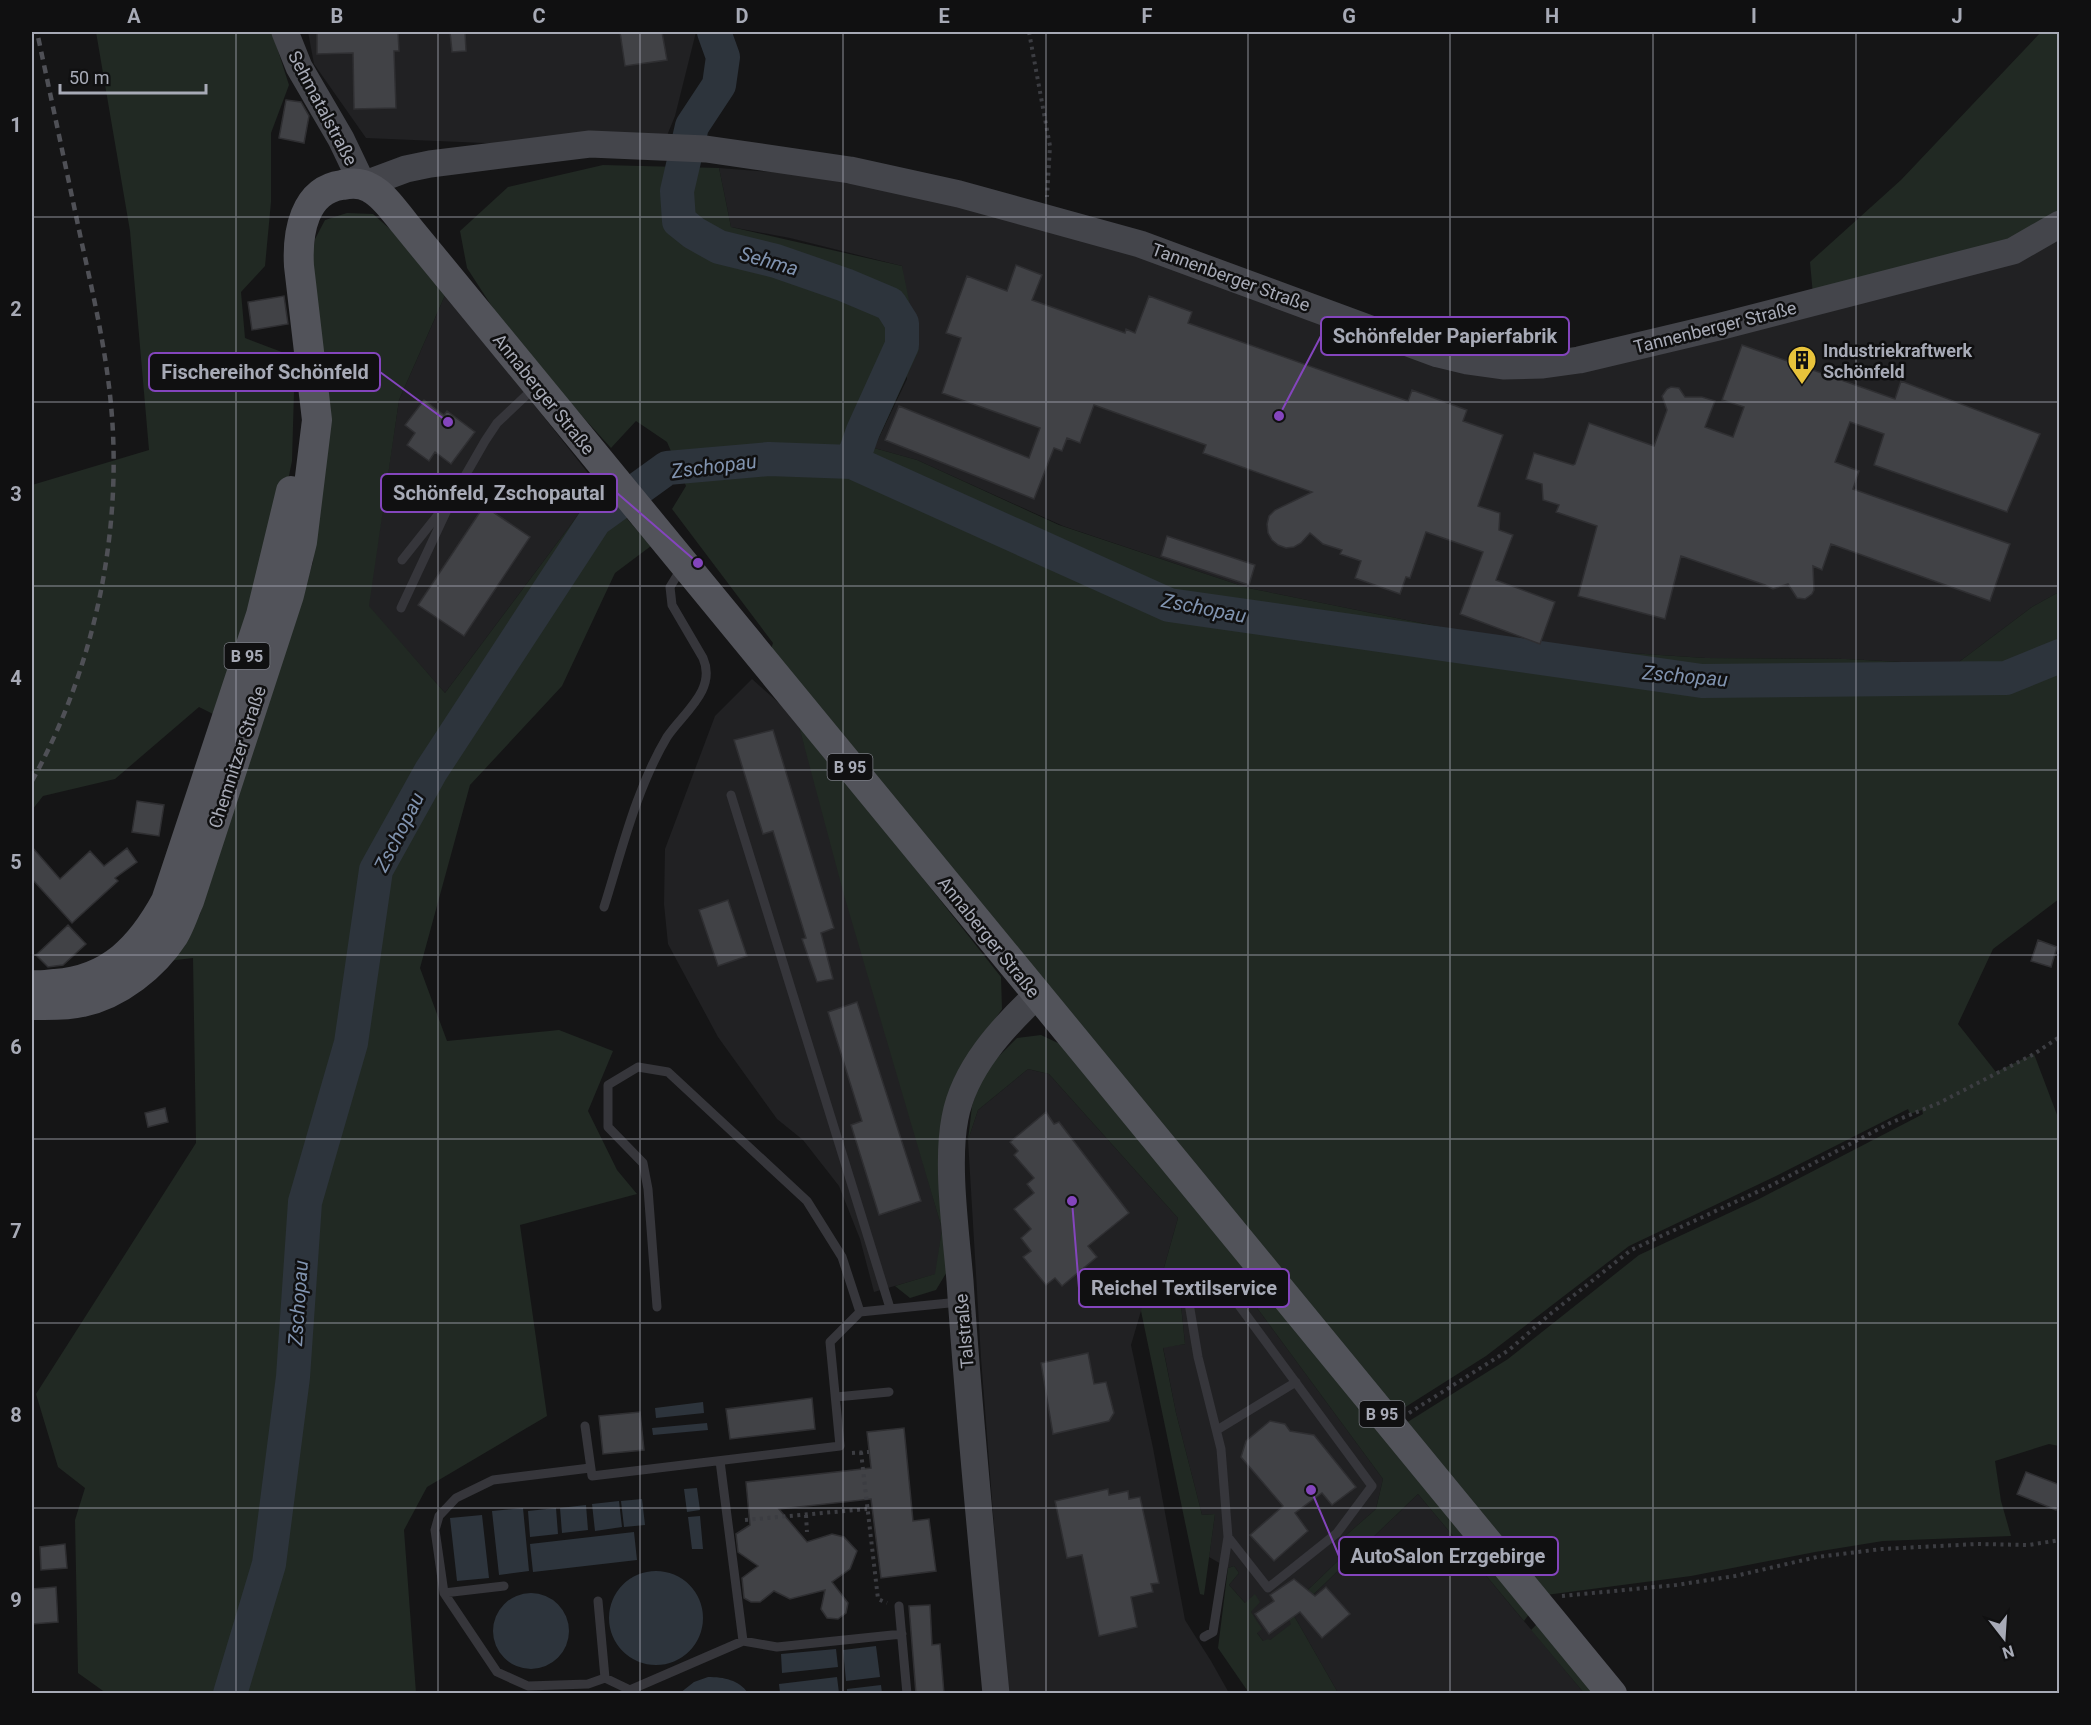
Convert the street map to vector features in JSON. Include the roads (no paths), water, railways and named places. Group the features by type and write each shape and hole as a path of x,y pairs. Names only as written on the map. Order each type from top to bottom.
{"main road":[{"name":"Sehmatalstraße","path":"285,32 298,67 341,139 363,184"},
{"name":"Tannenberger Straße","path":"363,184 406,169 430,164 590,144 706,149 850,170 959,194 1140,243 1438,354 1503,366 1543,365 1579,360 1741,321 2013,251 2060,224"},
{"name":"Chemnitzer Straße","path":"32,1005 82,1002 106,994 124,984 155,959 174,934 189,901 289,595 302,542 317,420 299,266 300,234 311,203 317,196 334,186 363,184"},
{"name":"Annaberger Straße","path":"363,184 379,194 390,206 1612,1694"},
{"name":"Chemnitzer Straße","path":"32,985 68,983 91,977 113,966 135,947 152,927 166,901 261,615 287,511 312,376"},
{"name":"Talstraße","path":"996,1694 961,1302 952,1144 955,1117 970,1076 987,1050 1037,995"}],"lane":[{"path":"401,609 454,495 497,423 536,385"},
{"path":"402,560 454,495"},
{"path":"603,907 649,769 668,736 706,684 707,666 704,658 672,605 670,587 684,565"},
{"path":"731,795 890,1308"},
{"path":"657,1307 648,1190 643,1163 608,1127 608,1086 638,1067 668,1071 807,1201 842,1257 860,1312"},
{"path":"1204,1637 1213,1632 1228,1537 1221,1449 1198,1357 1188,1297 1200,1285 1224,1285 1372,1486 1337,1533 1268,1588 1228,1537"},
{"path":"585,1426 592,1476 840,1446 830,1342 860,1312 961,1302"},
{"path":"1216,1430 1296,1382"},
{"path":"836,1397 889,1392"},
{"path":"720,1461 743,1641"},
{"path":"591,1468 493,1480 456,1498 439,1516 435,1530 444,1593 497,1672 528,1686 588,1684 605,1678 631,1692 743,1641 777,1647 902,1634"},
{"path":"444,1593 504,1586"},
{"path":"598,1601 605,1678"},
{"path":"899,1606 907,1694"}],"waterway":[{"name":"Sehma","path":"714,32 723,57 719,85 692,126 677,191 679,221 694,233 719,247 776,261 845,285 890,304 902,323 902,345 863,431 852,462"},
{"name":"Zschopau","path":"230,1694 269,1564 293,1377 305,1202 351,1043 376,870 431,771 595,520 667,468 769,459 852,462 1169,605 1702,681 2006,678 2060,656"}],"railway":[{"path":"32,781 54,738 87,647 108,551 114,453 109,385 103,345 37,32"}],"place":[{"name":"Industriekraftwerk Schönfeld","path":"1802,386"},
{"name":"Schönfelder Papierfabrik","path":"1279,416"},
{"name":"Fischereihof Schönfeld","path":"448,422"},
{"name":"Schönfeld, Zschopautal","path":"698,563"},
{"name":"Reichel Textilservice","path":"1072,1201"},
{"name":"AutoSalon Erzgebirge","path":"1311,1490"}]}
